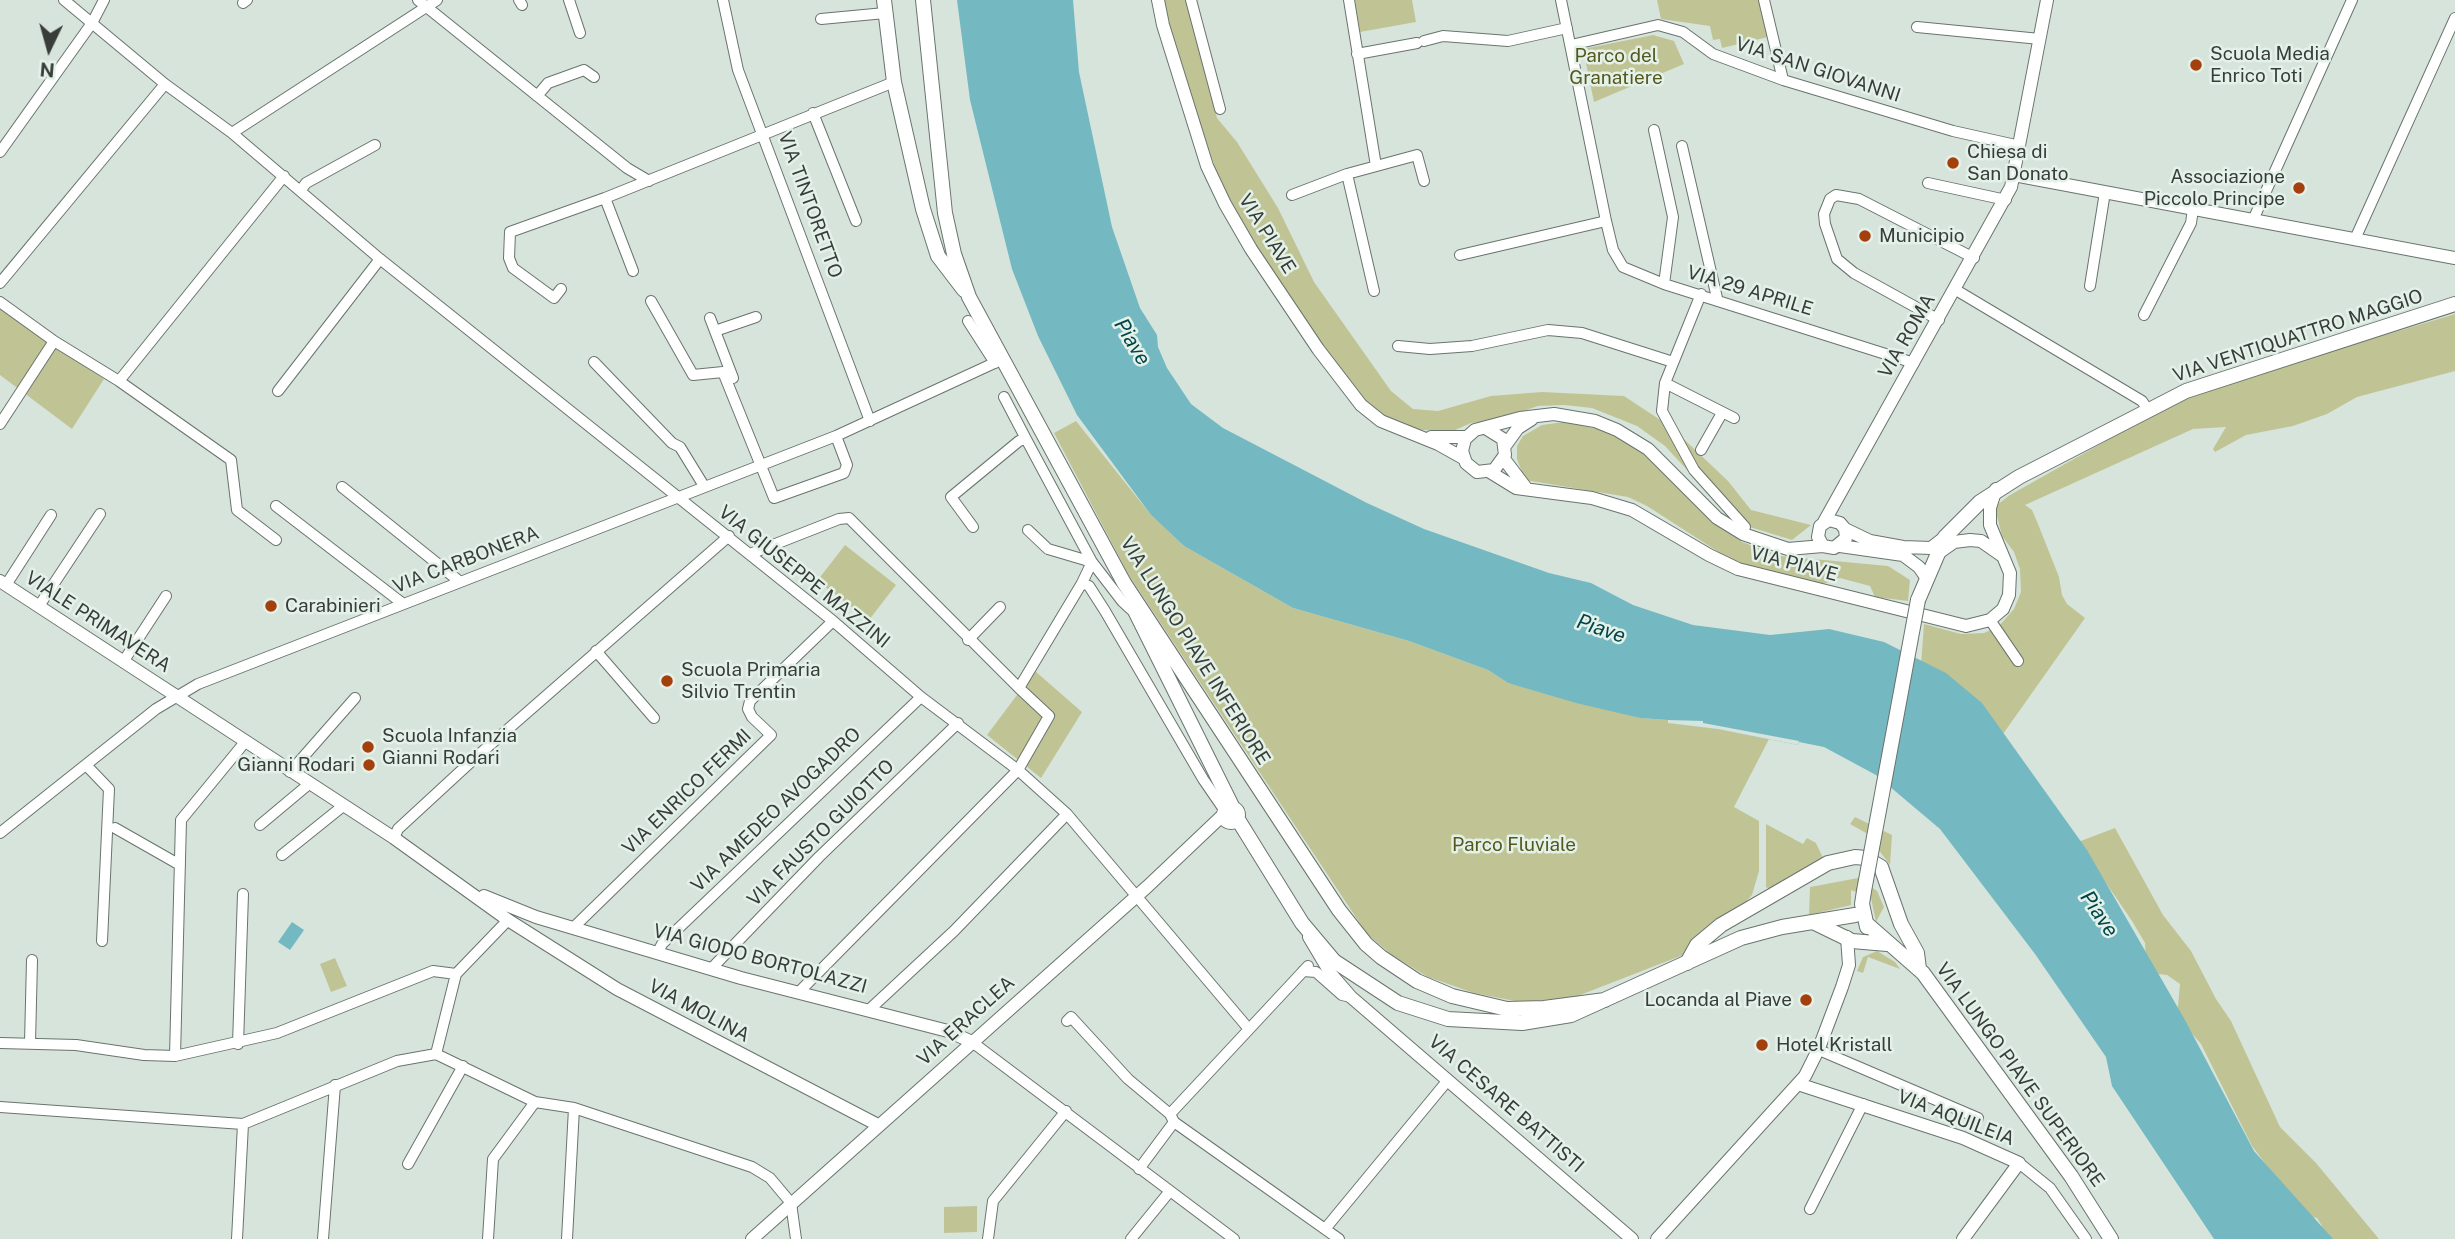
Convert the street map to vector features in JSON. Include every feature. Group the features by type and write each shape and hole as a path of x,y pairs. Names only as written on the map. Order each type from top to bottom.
{"main road":[{"name":"VIA LUNGO PIAVE INFERIORE","path":"923,0 945,213 954,254 969,297 999,361 1124,583 1339,910 1366,944 1417,981 1452,996 1487,1006 1528,1009 1605,1000"},
{"path":"884,6 894,82 932,240 946,270 969,297"},
{"name":"VIA VENTIQUATTRO MAGGIO","path":"1847,937 1847,923 1860,903 1918,600 1945,537 1967,513 1996,489 2148,410 2204,385 2453,306"},
{"path":"1124,583 1136,614 1225,791 1229,815"},
{"name":"VIA CESARE BATTISTI","path":"1229,815 1257,852 1302,923"},
{"path":"1687,963 1697,945 1721,925 1828,863 1855,857 1866,858 1881,867 1914,961"},
{"name":"VIA LUNGO PIAVE INFERIORE","path":"1302,923 1334,961 1398,1003 1448,1019 1538,1022 1570,1015 1753,934 1813,922 1860,903"},
{"path":"1860,903 1867,924 1863,942"},
{"path":"1813,922 1863,942 1886,944"},
{"name":"VIA LUNGO PIAVE SUPERIORE","path":"1867,924 1886,944 1914,961 2071,1176 2111,1239"}],"street":[{"name":"VIA GIUSEPPE MAZZINI","path":"64,0 166,84 285,176 380,259 675,497 729,536 921,696 1018,770 1067,814 1248,1028"},
{"path":"0,152 92,23 104,0"},
{"path":"232,133 422,3 437,0"},
{"path":"569,0 580,33"},
{"name":"VIA TINTORETTO","path":"723,0 738,70 765,134 870,421"},
{"name":"VIA PIAVE","path":"1158,0 1207,166 1251,248 1318,349 1361,405 1381,421 1420,436 1463,458"},
{"path":"1191,0 1220,109"},
{"path":"1349,0 1376,166"},
{"name":"VIA 29 APRILE","path":"1561,0 1606,220 1614,250 1623,267 1664,284 1717,298 1914,363"},
{"path":"1764,0 1783,80"},
{"name":"VIA ROMA","path":"1821,526 2006,200 2020,146 2047,0"},
{"path":"2253,220 2352,0"},
{"path":"422,3 626,168 649,181"},
{"path":"821,19 884,6"},
{"path":"2355,239 2455,19"},
{"name":"VIA SAN GIOVANNI","path":"1571,45 1658,24 1683,32 1713,54 1783,80 1954,131 2020,146"},
{"path":"1917,27 2040,39"},
{"path":"1357,54 1443,36 1508,41 1567,28"},
{"path":"537,96 548,83 584,70 594,77"},
{"path":"561,289 554,298 513,268 509,258 510,232 649,181 894,82"},
{"path":"0,283 166,84"},
{"path":"813,113 856,221"},
{"path":"1654,130 1673,217 1664,284"},
{"path":"301,190 306,183 375,145"},
{"path":"1682,146 1717,298"},
{"path":"1292,195 1347,174 1417,155 1424,181"},
{"path":"1347,174 1374,291"},
{"path":"2014,175 2455,258"},
{"path":"120,381 285,176"},
{"path":"1928,183 2006,200"},
{"path":"2090,286 2105,192"},
{"path":"1939,320 1854,273 1837,259 1825,224 1824,214 1830,199 1836,195 1859,199 1974,258"},
{"path":"605,198 634,271"},
{"path":"2144,315 2191,223 2193,209"},
{"path":"1460,255 1606,220"},
{"path":"278,391 380,259"},
{"path":"1956,290 2142,401 2148,410"},
{"path":"1701,294 1672,362 1661,396 1663,419 1694,470 1745,527"},
{"path":"650,301 693,375 723,372 762,463"},
{"path":"0,302 54,341 120,381 231,460 237,510 276,540"},
{"path":"715,331 756,317"},
{"path":"710,318 771,495 782,496 844,473 848,465 836,436"},
{"path":"968,321 999,361"},
{"path":"1398,345 1430,349 1472,346 1548,330 1582,333 1672,362"},
{"path":"0,424 54,341"},
{"name":"VIA CARBONERA","path":"0,833 175,695 402,603 836,436 999,361"},
{"path":"594,362 672,443 680,447 704,486"},
{"path":"1665,383 1734,418"},
{"path":"1004,397 1092,562 1122,601 1136,614"},
{"path":"1701,450 1722,413"},
{"path":"1529,491 1505,452 1500,436 1486,429 1475,430 1466,437 1462,447 1463,458 1474,470 1490,472 1505,452 1518,428 1539,416"},
{"name":"VIA PIAVE","path":"1486,429 1520,418 1539,416 1573,417 1617,430 1656,456 1724,524 1762,541 1797,550 1824,546"},
{"name":"VIA PIAVE","path":"1420,436 1466,437"},
{"path":"973,527 951,496 1019,440 1026,439"},
{"name":"VIA PIAVE","path":"1490,472 1516,488 1592,498 1632,509 1738,569 1955,625 1978,625 1990,621"},
{"path":"342,486 460,581"},
{"path":"1996,489 1990,508 1990,525 2010,573 2009,595 2003,609 1990,621 2018,661"},
{"name":"VIA ROMA","path":"1841,490 1843,526"},
{"path":"276,506 402,603"},
{"path":"39,606 100,514"},
{"path":"3,583 51,515"},
{"path":"750,554 839,519 849,519 968,640 1049,716 1018,770 799,992"},
{"path":"1843,526 1846,538 1840,546 1832,549 1824,546 1818,539 1821,526 1832,520 1843,526 1870,541 1903,547 1930,548 1945,537"},
{"name":"VIA PIAVE","path":"1781,546 1802,542 1821,526"},
{"path":"1028,530 1048,549 1092,562"},
{"path":"394,838 398,829 475,758 729,536"},
{"path":"1936,554 1954,542 1969,540 1989,545 2004,557"},
{"name":"VIA PIAVE","path":"1840,546 1903,555 1916,564 1926,577"},
{"path":"1019,688 1092,562"},
{"name":"VIALE PRIMAVERA","path":"3,583 175,695"},
{"path":"1082,583 1089,586 1105,611 1203,779 1229,815"},
{"path":"122,662 166,596"},
{"path":"968,640 1000,607"},
{"name":"VIA ENRICO FERMI","path":"574,927 771,735 752,717 748,709 750,701 833,621"},
{"path":"596,651 654,718"},
{"name":"VIA GIODO BORTOLAZZI","path":"175,695 394,838 508,920 517,915 536,917"},
{"name":"VIA AMEDEO AVOGADRO","path":"658,952 662,944 921,696"},
{"path":"290,772 355,698"},
{"name":"VIA FAUSTO GUIOTTO","path":"711,969 819,857 958,723"},
{"path":"174,1056 181,820 245,742"},
{"path":"86,765 109,789 102,941"},
{"path":"260,825 309,784"},
{"path":"282,855 343,806"},
{"path":"870,1009 954,931 1067,814"},
{"name":"VIA ERACLEA","path":"752,1239 1229,815"},
{"path":"115,828 180,865"},
{"name":"VIA GIODO BORTOLAZZI","path":"471,891 536,917 711,969 956,1033 972,1042"},
{"path":"238,1044 243,894"},
{"path":"436,1054 456,974 508,920"},
{"name":"VIA MOLINA","path":"508,920 617,989 878,1125"},
{"name":"VIA CESARE BATTISTI","path":"1302,923 1331,974 1353,998 1632,1239"},
{"path":"1847,937 1849,965"},
{"path":"1657,1239 1798,1084 1819,1050 1849,965 1863,942"},
{"path":"30,1043 32,960"},
{"name":"VIA CESARE BATTISTI","path":"1334,961 1353,998"},
{"name":"VIA CESARE BATTISTI","path":"1248,1028 1306,968 1316,972 1342,995 1353,998"},
{"path":"0,1044 30,1043 174,1056 238,1044 277,1033 433,971 456,974"},
{"path":"1067,1021 1071,1017 1128,1079 1172,1118 1339,1239"},
{"path":"1139,1169 1172,1118 1248,1028"},
{"path":"972,1042 1234,1239"},
{"path":"1819,1050 1978,1118"},
{"path":"0,1107 243,1124 397,1061 436,1054 535,1102 574,1108 752,1167 770,1178 791,1203 796,1239"},
{"path":"408,1164 463,1066"},
{"path":"1325,1230 1448,1080"},
{"name":"VIA AQUILEIA","path":"1798,1084 1976,1142 2014,1160 2050,1188 2086,1239"},
{"path":"323,1239 335,1085"},
{"path":"488,1239 493,1159 535,1102"},
{"path":"1810,1209 1863,1104"},
{"path":"567,1239 574,1108"},
{"path":"988,1239 993,1201 1066,1111"},
{"path":"237,1239 243,1124"},
{"path":"1963,1239 2014,1160"},
{"path":"1131,1239 1170,1191"}],"green space":[{"path":"1163,0 1186,0 1217,118 1237,142 1278,208 1314,282 1391,391 1413,409 1438,411 1491,396 1542,392 1624,396 1671,427 1728,481 1751,510 1811,525 1792,540 1750,527 1711,496 1665,446 1637,426 1592,408 1538,406 1493,421 1471,423 1455,430 1422,430 1391,421 1358,395 1268,269 1222,188 1170,35"},
{"path":"1355,0 1412,0 1416,22 1360,32"},
{"path":"1657,0 1759,0 1768,37 1722,48 1720,39 1713,40 1710,26 1661,19"},
{"name":"Parco del Granatiere","path":"1653,35 1674,41 1684,64 1594,102 1583,49"},
{"path":"0,309 104,379 72,429 0,375"},
{"path":"2455,314 2455,371 2357,397 2327,414 2293,426 2246,435 2215,452 2213,449 2226,427 2193,429 2025,505 2032,510 2038,524 2059,577 2062,595 2067,604 2085,618 2003,734 1921,665 1924,624 1961,634 1984,633 1999,626 2014,609 2021,592 2020,569 2014,552 2002,536 1996,512 1997,505 2010,495 2152,415 2209,388"},
{"name":"Parco Fluviale","path":"1076,421 1151,515 1184,546 1293,608 1409,641 1488,670 1508,683 1640,718 1668,720 1668,723 1769,739 1734,807 1759,821 1759,871 1752,895 1741,907 1704,929 1683,955 1575,997 1520,1002 1474,993 1428,977 1392,955 1367,934 1128,574 1054,433"},
{"path":"1564,422 1607,431 1654,459 1699,508 1742,542 1781,556 1888,566 1910,580 1908,601 1875,597 1870,586 1840,578 1816,583 1728,558 1647,506 1628,497 1525,480 1517,459 1517,446 1523,436 1542,425"},
{"path":"845,545 896,585 869,620 817,581"},
{"path":"1035,671 1082,712 1041,778 987,735"},
{"path":"1855,817 1892,835 1890,865 1866,833 1850,824"},
{"path":"1766,824 1803,844 1807,838 1816,843 1823,858 1770,890 1766,887"},
{"path":"2115,828 2163,915 2191,951 2216,999 2231,1021 2280,1127 2316,1163 2379,1239 2322,1239 2322,1226 2317,1218 2305,1216 2252,1146 2201,1044 2177,1016 2180,984 2167,975 2158,974 2146,961 2145,943 2078,842"},
{"path":"1858,878 1877,891 1884,907 1876,922 1871,898 1851,890 1851,905 1809,915 1810,887"},
{"path":"1877,951 1895,962 1900,969 1868,957 1863,973 1857,971 1863,957"},
{"path":"335,958 347,986 331,992 320,964"},
{"path":"977,1206 977,1232 944,1233 944,1207"}],"water":[{"name":"Piave","path":"957,0 1073,0 1079,72 1112,227 1140,308 1157,335 1158,347 1167,368 1191,404 1223,428 1367,503 1424,529 1549,573 1591,583 1633,605 1693,625 1770,635 1829,629 1884,642 1946,673 1982,703 2087,850 2185,1020 2254,1151 2333,1239 2214,1239 2112,1086 2106,1057 2035,954 1940,829 1876,775 1824,747 1668,723 1668,720 1640,718 1508,683 1488,670 1409,641 1293,608 1184,546 1151,515 1077,415 1038,336 1012,269 970,100"},
{"path":"292,922 304,930 290,950 278,942"}],"pier":[{"path":"1668,720 1703,721 1799,741 1798,745 1718,729 1668,723"}],"place":[{"name":"Scuola Media Enrico Toti","path":"2196,65"},
{"name":"Chiesa di San Donato","path":"1953,163"},
{"name":"Associazione Piccolo Principe","path":"2299,188"},
{"name":"Municipio","path":"1865,236"},
{"name":"Carabinieri","path":"271,606"},
{"name":"Scuola Primaria Silvio Trentin","path":"667,681"},
{"name":"Scuola Infanzia Gianni Rodari","path":"368,747"},
{"name":"Gianni Rodari","path":"369,765"},
{"name":"Locanda al Piave","path":"1806,1000"},
{"name":"Hotel Kristall","path":"1762,1045"}]}
